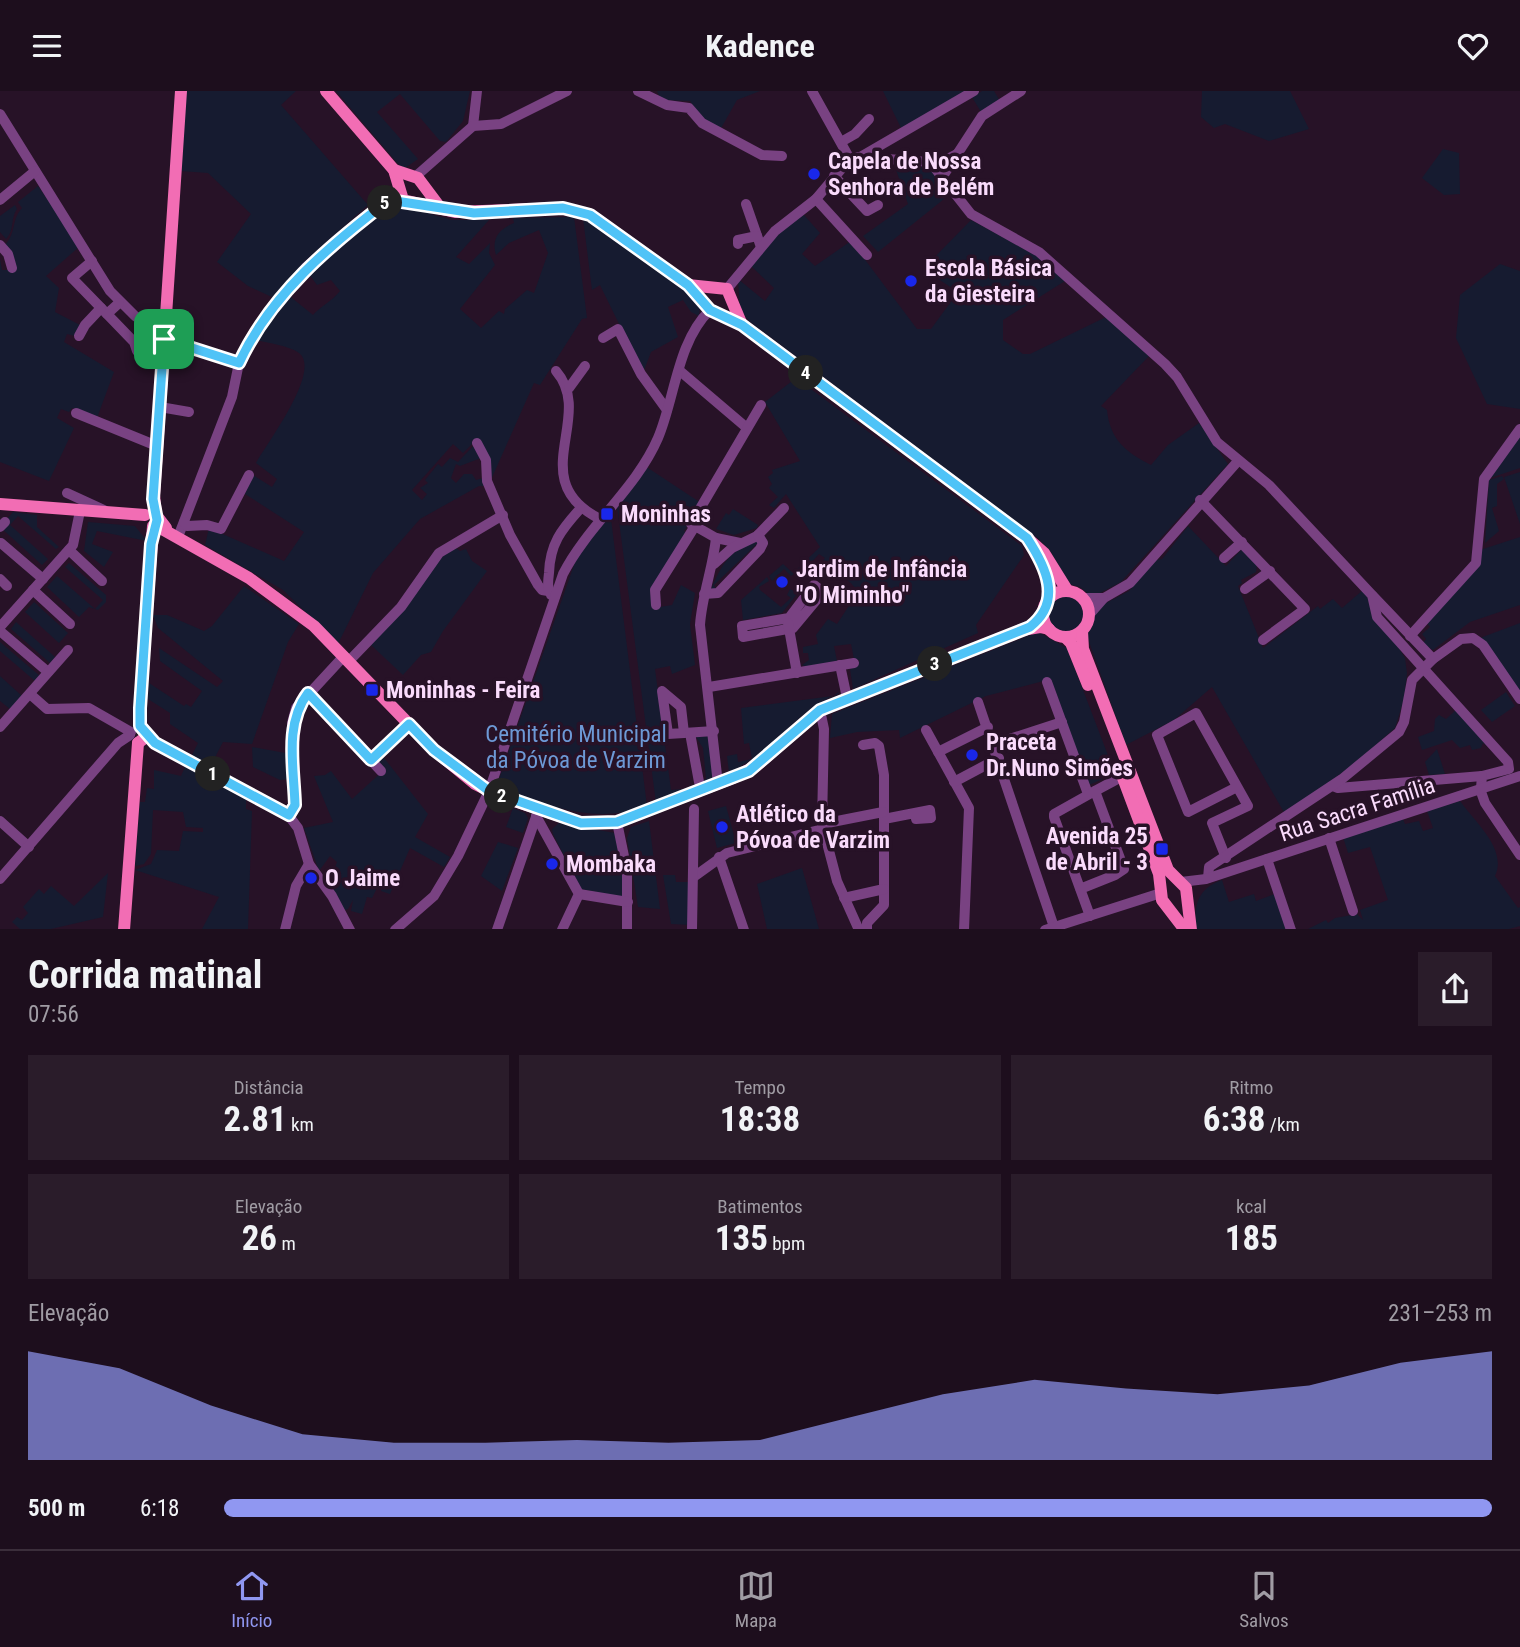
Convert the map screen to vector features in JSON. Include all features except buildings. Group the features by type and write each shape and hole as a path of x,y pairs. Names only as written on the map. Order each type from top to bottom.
{"main road":[{"path":"124,929 151,540 149,520 160,407 181,91"},
{"path":"326,91 394,170 418,181 442,208"},
{"path":"394,170 400,196"},
{"path":"400,196 418,181"},
{"path":"400,196 420,199 418,181"},
{"path":"400,196 442,208 474,213 548,208 577,211 601,222 688,285 712,308 742,325 1044,553 1068,590 1084,598 1089,615 1082,631 1083,649 1165,864 1187,898 1191,929"},
{"path":"688,285 727,289 742,325"},
{"path":"712,287 712,308"},
{"path":"712,308 732,303"},
{"path":"0,504 111,513 149,520 273,594 347,658 434,750 489,791 537,812 581,823 617,822 718,784 756,766 820,710 1030,627 1049,629 1065,637 1075,652 1123,776 1162,895 1185,929"},
{"path":"151,540 173,534"},
{"path":"1027,538 1046,571 1051,596 1043,612 1030,627"},
{"path":"1051,596 1068,590"},
{"path":"1043,612 1049,629"},
{"path":"1065,637 1082,631"},
{"path":"1162,895 1178,882"},
{"path":"1162,895 1175,908 1187,898"}],"street":[{"path":"472,126 477,91"},
{"path":"638,91 660,102 689,108 702,123 762,155 782,156"},
{"path":"812,91 841,142 854,159"},
{"path":"727,289 775,231 816,199 834,176 854,159 975,91"},
{"path":"942,174 982,116 1021,91"},
{"path":"418,181 433,161 472,126 501,124 563,93"},
{"path":"0,114 119,303 161,333 164,339 239,363"},
{"path":"841,142 855,134 869,119"},
{"path":"854,159 944,162 958,153"},
{"path":"930,162 942,174 958,201 971,214 1039,252 1165,364 1177,377 1217,442 1269,485 1433,659"},
{"path":"0,200 35,171"},
{"path":"834,176 867,211 878,205"},
{"path":"173,534 184,522 232,397 239,363 251,337 306,267 400,196"},
{"path":"816,199 867,255"},
{"path":"746,204 761,247"},
{"path":"738,244 738,240 757,236"},
{"path":"0,245 8,254 12,268"},
{"path":"92,261 72,278 134,342 137,351"},
{"path":"79,337 85,325 119,303"},
{"path":"394,929 441,888 489,791 552,595 575,550 657,440 696,327 712,308"},
{"path":"603,338 618,329 641,374 667,410"},
{"path":"585,366 569,388 564,480 580,509 600,519"},
{"path":"680,370 747,428"},
{"path":"556,371 569,388"},
{"path":"740,543 716,538 691,524 761,405"},
{"path":"160,407 189,412"},
{"path":"76,413 157,446"},
{"path":"1410,636 1476,563 1484,479 1520,429"},
{"path":"477,443 486,460 487,481 515,545 538,585 552,595"},
{"path":"1089,615 1104,599 1130,583 1200,500 1238,461"},
{"path":"184,522 187,526 207,525 221,529 249,475"},
{"path":"67,493 111,513"},
{"path":"1200,500 1305,609 1264,640"},
{"path":"714,565 740,543 758,535 784,507"},
{"path":"552,595 552,548 561,529 580,509"},
{"path":"48,672 0,629 69,549 76,535 80,511"},
{"path":"289,815 295,805 292,723 296,708 308,693 401,607 439,553 503,515"},
{"path":"656,605 654,590 695,526"},
{"path":"704,594 718,593 760,549 763,543 758,535"},
{"path":"716,538 714,565 704,594 700,625 718,784"},
{"path":"1224,558 1242,542"},
{"path":"1,543 43,579"},
{"path":"69,549 102,581"},
{"path":"1245,589 1270,571"},
{"path":"33,590 70,624"},
{"path":"1333,786 1338,788 1482,776 1503,773 1508,769 1508,762 1422,670 1377,617 1372,595"},
{"path":"1084,598 1104,599"},
{"path":"788,624 797,673"},
{"path":"1211,877 1209,867 1333,786 1399,732 1404,722 1412,680 1433,659 1461,639 1473,638 1483,645 1520,699"},
{"path":"0,727 68,650"},
{"path":"709,687 854,663"},
{"path":"840,665 847,698"},
{"path":"1047,682 1124,869 1121,873 1080,888"},
{"path":"308,693 381,771"},
{"path":"30,694 47,709 89,708 289,815 298,828 309,864 332,896 350,929"},
{"path":"978,702 999,758 1049,928 1075,925 1090,916 1162,895"},
{"path":"820,710 824,729 823,827 845,898 863,928 884,905 884,775 879,746 876,743 863,745"},
{"path":"1212,823 1248,806 1196,713 1157,736 1184,809 1188,812 1237,787"},
{"path":"994,744 1062,722"},
{"path":"371,760 409,724"},
{"path":"938,752 988,727"},
{"path":"926,730 970,819 964,929"},
{"path":"699,782 687,733 714,731"},
{"path":"0,879 118,743 137,734"},
{"path":"954,782 999,758"},
{"path":"1090,916 1054,814 1123,776"},
{"path":"1482,776 1480,789 1485,803 1520,855"},
{"name":"Rua Sacra Família","path":"1178,882 1211,877 1520,776"},
{"path":"1204,805 1226,858"},
{"path":"692,929 695,876 694,810"},
{"path":"537,812 579,894"},
{"path":"497,929 537,812"},
{"path":"695,876 719,857 823,827 883,815 915,813"},
{"path":"0,821 29,847"},
{"path":"617,822 627,871 627,929"},
{"path":"1329,838 1353,911"},
{"path":"719,857 744,929"},
{"path":"1267,859 1291,929"},
{"path":"285,929 296,886 309,864"},
{"name":"Rua Sacra Família","path":"1187,898 1211,877"},
{"path":"845,898 884,889"},
{"path":"579,894 628,902"},
{"path":"562,929 579,894"}],"green space":[{"path":"186,91 296,91 281,105 368,205 306,260 274,298 248,286 217,262 251,214 208,173 180,171"},
{"path":"336,91 470,91 463,121 446,142 440,141 400,94 377,112 418,159 405,168 400,166"},
{"path":"657,91 760,91 737,100 720,130 703,120 690,101 661,100"},
{"path":"883,91 969,91 902,130"},
{"path":"982,91 994,91 1000,101 981,112 972,97"},
{"path":"1202,91 1290,91 1309,129 1269,141 1225,124 1214,128 1201,117"},
{"path":"1443,149 1459,153 1460,194 1444,195 1422,178"},
{"path":"894,164 929,165 949,195 878,252 863,236 908,204"},
{"path":"38,186 80,246 46,276 59,288 55,312 80,325 75,336 67,334 64,342 114,372 97,418 72,408 69,412 61,409 57,418 74,428 49,481 0,462 0,259 2,270 10,270 5,245 22,208 18,202"},
{"path":"391,203 452,220 489,220 456,257 469,264 490,243 489,253 495,265 460,309 481,328 499,311 504,314 505,309 527,290 534,293 548,253 539,230 509,243 496,255 495,244 500,232 514,223 513,218 574,217 587,318 582,319 540,385 534,383 490,482 477,439 472,441 463,453 453,444 412,490 422,500 427,494 420,488 428,483 425,480 438,464 442,467 450,458 458,462 474,445 481,458 460,466 456,464 451,478 456,483 464,474 472,474 476,480 483,478 485,486 479,486 420,519 373,573 338,644 283,590 205,545 209,528 284,561 304,532 245,494 253,475 272,487 277,479 256,463 281,424 304,375 304,362 299,353 283,346 252,339 287,294 313,315 337,295 340,291 331,280 317,285 306,270"},
{"path":"15,205 17,209 11,232 6,239 0,232 0,216"},
{"path":"804,215 820,233 802,254 815,266 851,241 917,329 931,329 958,292 923,269 971,220 1041,258 1065,281 1003,320 1003,340 1023,354 1030,354 1106,317 1149,356 1101,406 1107,410 1115,437 1126,450 1151,465 1168,445 1199,423 1228,464 1121,582 1098,594 1090,595 1080,587 1069,584 1051,552 1040,540 749,321 740,310 738,279 765,301 774,288 751,266 777,231"},
{"path":"583,218 694,297 700,305 699,316 691,312 683,300 668,307 678,337 651,352 643,373 600,285 592,290"},
{"path":"1500,264 1520,271 1520,409 1487,404 1456,338 1460,295"},
{"path":"796,378 1022,546 1024,555 976,625 978,633 853,689 850,669 858,665 859,660 854,659 851,644 834,646 837,661 807,667 802,665 809,660 808,653 803,653 803,647 818,644 816,635 828,619 837,624 858,592 851,583 822,562 825,558 819,554 808,566 791,576 784,569 772,581 769,576 783,564 793,573 820,547 786,494 774,508 769,505 778,497 769,488 772,484 768,477 773,473 772,470 800,461 765,402"},
{"path":"1520,433 1520,468 1490,478"},
{"path":"645,466 701,503 684,531 688,534 652,590 654,608 672,605 681,585 695,593 690,624 695,665 672,674 670,666 655,669 671,790 694,788 656,803 617,506"},
{"path":"1520,472 1520,524 1504,477"},
{"path":"1502,476 1504,479 1497,484 1497,506 1492,508 1499,531 1485,543 1489,480"},
{"path":"733,509 758,525 757,528 734,535 716,529 726,513 729,515"},
{"name":"Cemitério Municipal da Póvoa de Varzim","path":"610,511 647,806 609,814 555,807 501,789 498,782 580,548"},
{"path":"13,512 37,515 37,527 59,547 56,549 18,516 10,525 48,559 42,565 0,527"},
{"path":"88,522 135,526 147,541 97,531 92,544 113,552 104,567 84,551"},
{"path":"1188,526 1226,566 1242,549 1257,564 1256,572 1241,580 1242,583 1238,586 1263,648 1318,606 1320,609 1333,599 1342,608 1363,590 1405,658 1407,673 1404,699 1395,728 1354,764 1285,814 1212,687 1174,720 1126,745 1087,636 1096,613 1104,604 1129,591 1156,560 1162,559"},
{"path":"1520,537 1520,605 1470,622 1433,650 1422,644 1426,639 1422,634 1430,627 1426,622 1480,550"},
{"path":"760,541 714,585 716,589 710,591 734,553"},
{"path":"456,548 460,551 466,549 472,561 487,571 431,652 421,655 403,675 371,645 443,556"},
{"path":"69,563 106,595 106,602 98,610 95,609 103,600 65,567"},
{"path":"57,576 95,609 89,607 79,617 47,587"},
{"path":"767,577 769,581 759,587 760,590 781,607 791,598 787,595 790,589 798,593 782,613 743,620 741,600"},
{"path":"244,586 299,624 288,642 252,744 223,742 209,769 190,759 198,743 170,724 170,713 148,699 149,683 184,706 186,704 191,707 202,691 160,661 159,648 217,687 223,681 158,628 153,615 167,615 204,631 212,626"},
{"path":"1068,595 1081,601 1087,614 1081,627 1068,633 1055,627 1049,614 1055,601"},
{"path":"34,602 68,633 59,643 25,612"},
{"path":"16,622 55,657 50,663 11,629"},
{"path":"1520,623 1520,693 1480,638"},
{"path":"1038,632 1067,648 1114,771 1112,775 1089,785 1051,679 986,696 900,738 899,730 857,732 830,738 832,714"},
{"path":"0,642 40,676 35,681 0,651"},
{"path":"0,676 22,696 10,709 0,701"},
{"path":"839,692 796,721 752,759 749,743 744,744 741,708 833,696"},
{"path":"1506,692 1515,706 1492,722 1481,710"},
{"path":"1456,710 1489,748 1483,743 1481,748 1472,750 1470,745 1460,748 1452,740 1422,750 1418,737 1434,731 1435,719 1439,715 1446,719"},
{"path":"709,736 713,777 702,785 702,780 706,779 703,748 696,737"},
{"path":"252,747 291,754 291,779 280,780 253,767"},
{"path":"1437,749 1445,774 1429,775 1425,762"},
{"path":"381,754 428,814 415,837 450,857 444,867 410,848 390,894 381,891 383,885 379,884 372,898 367,897 362,914 351,911 353,900 348,909 342,911 328,886 337,862 330,856 319,871 304,828 333,822 314,776 325,775 331,771 352,799 384,770 375,759"},
{"path":"737,754 738,762 752,759 729,772 727,756"},
{"path":"185,767 246,798 246,809 252,811 248,929 202,929 219,897 135,870 151,864 157,850 179,851 183,831 203,832 203,828 186,827 183,812 153,810 151,854 144,864 135,866 140,802 145,802 147,788 154,789 154,770 181,776"},
{"path":"1460,801 1493,845 1498,866 1495,876 1518,908 1520,907 1520,926 1509,929 1308,929 1326,920 1328,923 1335,918 1357,914 1363,920 1360,910 1388,900 1370,847 1348,853 1343,837 1403,819 1405,824 1419,821 1423,831 1433,828 1427,811"},
{"name":"Atlético da Póvoa de Varzim","path":"726,806 736,843 717,848 708,811"},
{"path":"513,808 525,813 528,818 523,833 506,827"},
{"path":"649,821 660,909 638,907 627,838 631,827"},
{"path":"559,823 615,833 626,898 581,889 553,834 552,829"},
{"path":"498,842 518,848 502,891 481,876"},
{"path":"802,868 819,929 767,929 757,884"},
{"path":"108,873 103,917 51,929 20,929 12,922 17,917 22,920 28,913 23,907 39,889 44,894 51,886 74,906"},
{"path":"663,875 675,875 676,882 691,882 691,925 671,924"},
{"path":"1222,880 1229,902 1254,894 1256,901 1275,894 1287,929 1196,929 1197,905 1202,893"}],"place":[{"name":"Capela de Nossa Senhora de Belém","path":"814,174"},
{"name":"Escola Básica da Giesteira","path":"911,281"},
{"name":"Moninhas","path":"607,514"},
{"name":"Jardim de Infância \"O Miminho\"","path":"782,582"},
{"name":"Moninhas - Feira","path":"372,690"},
{"name":"Praceta Dr.Nuno Simões","path":"972,755"},
{"name":"Atlético da Póvoa de Varzim","path":"722,827"},
{"name":"Avenida 25 de Abril - 3","path":"1162,849"},
{"name":"Mombaka","path":"552,864"},
{"name":"O Jaime","path":"311,878"}],"route":[{"path":"389,200 425,204 455,212 548,208 577,211 590,215 644,253 688,285 705,301 710,310 742,325 1027,538 1046,571 1051,596 1037,622 1030,627 820,710 749,771 662,807 617,822 581,823 497,795 475,784 434,750 409,724 371,760 308,693 296,708 292,723 295,805 289,815 155,743 140,726 151,544 153,526 157,520 153,499 164,339 239,363 251,337 306,267 389,200"}]}
